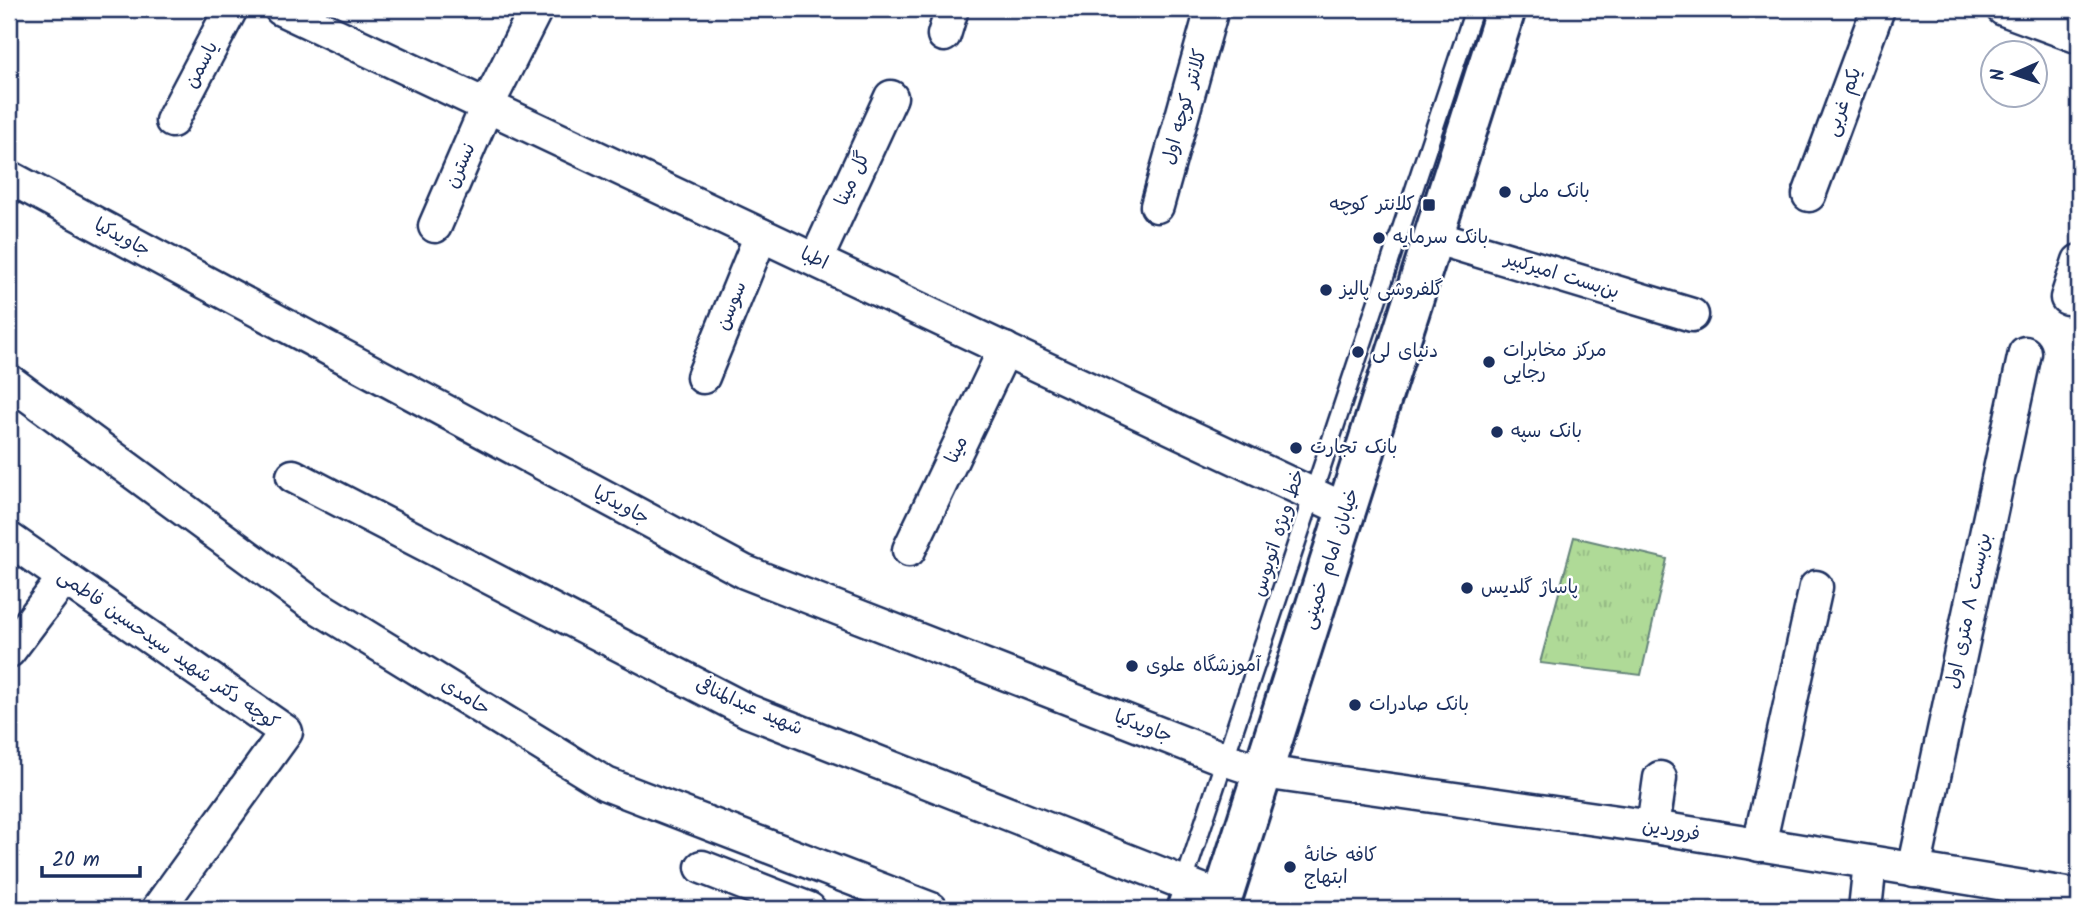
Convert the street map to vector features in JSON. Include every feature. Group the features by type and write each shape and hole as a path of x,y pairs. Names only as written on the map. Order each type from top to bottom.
{"main road":[{"name":"خیابان امام خمینی","path":"1221,904 1262,772 1330,502 1433,237 1506,9"}],"street":[{"name":"یاسمن","path":"172,121 231,9"},
{"name":"اطبا","path":"281,9 1330,502"},
{"name":"نسترن","path":"435,226 487,106 536,9"},
{"name":"کلانتر کوچه اول","path":"1157,205 1212,9"},
{"name":"یکم غربی","path":"1809,195 1878,9"},
{"path":"2003,9 2079,37"},
{"name":"گل مینا","path":"816,260 891,97"},
{"name":"جاویدکیا","path":"9,177 745,572 1262,772"},
{"name":"سوسن","path":"703,377 761,235"},
{"name":"بن‌بست امیرکبیر","path":"1433,237 1692,315"},
{"path":"2067,298 2079,261"},
{"name":"مینا","path":"909,550 1005,349"},
{"name":"بن‌بست ۸ متری اول","path":"1913,870 2025,353"},
{"name":"حامدی","path":"9,382 308,601 606,784 931,909"},
{"name":"شهید عبدالمنافی","path":"293,477 748,710 1179,895 1221,904"},
{"name":"کوچه دکتر شهید سیدحسین فاطمی","path":"9,539 286,732 158,909"},
{"path":"9,651 64,578"},
{"path":"1759,845 1816,587"},
{"name":"فروردین","path":"1262,772 1653,827 2079,897"},
{"path":"1653,827 1660,778"},
{"path":"1865,909 1870,863"},
{"path":"702,867 809,909"}],"lane":[{"name":"خط ویژه اتوبوس","path":"1179,895 1227,760 1330,502 1474,9"}],"green space":[{"path":"1574,537 1667,559 1641,675 1540,663"}],"place":[{"name":"بانک ملی","path":"1505,192"},
{"name":"کلانتر کوچه","path":"1429,205"},
{"name":"بانک سرمایه","path":"1379,238"},
{"name":"گلفروشی پالیز","path":"1326,290"},
{"name":"دنیای لی","path":"1358,352"},
{"name":"مرکز مخابرات رجایی","path":"1489,362"},
{"name":"بانک سپه","path":"1497,432"},
{"name":"بانک تجارت","path":"1296,448"},
{"name":"پاساژ گلدیس","path":"1467,588"},
{"name":"آموزشگاه علوی","path":"1132,666"},
{"name":"بانک صادرات","path":"1355,705"},
{"name":"کافه خانهٔ ابتهاج","path":"1290,867"}]}
